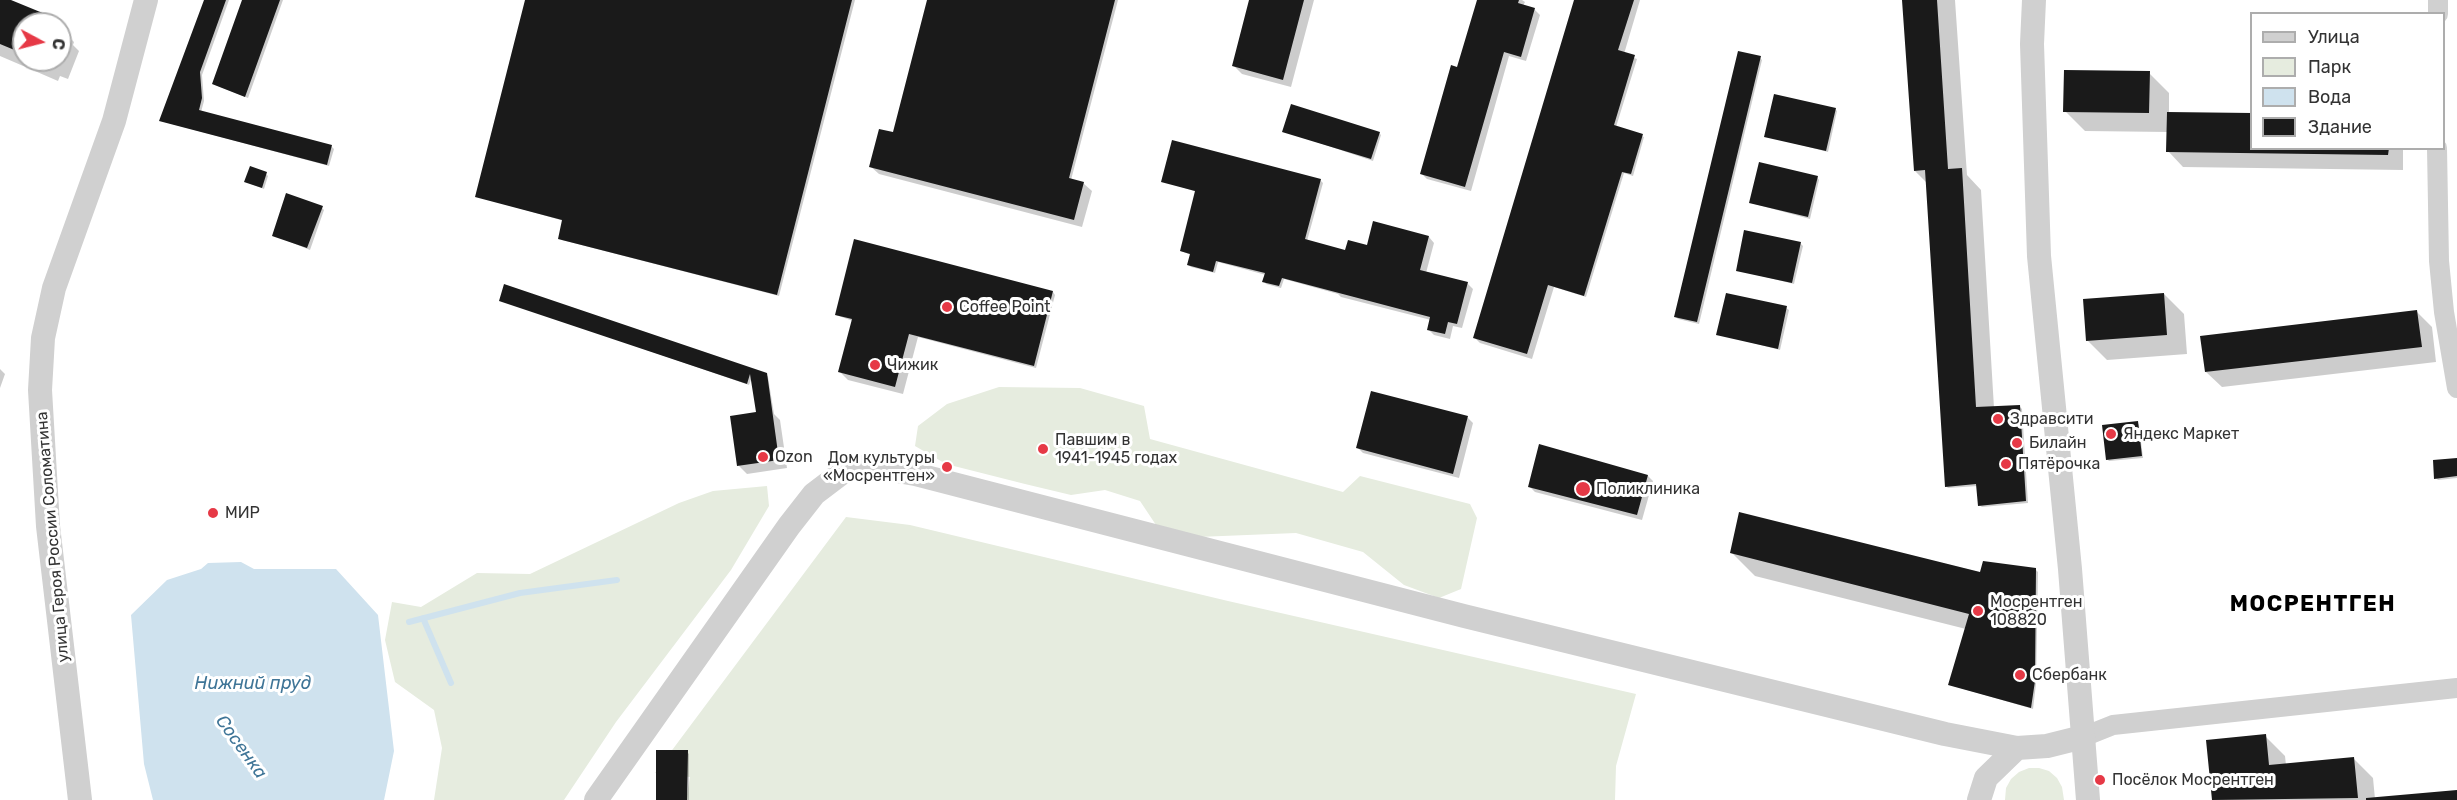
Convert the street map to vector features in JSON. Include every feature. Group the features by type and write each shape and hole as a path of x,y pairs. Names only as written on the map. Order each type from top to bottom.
{"street":[{"name":"улица Героя России Соломатина","path":"80,800 48,526 40,390 43,338 54,288 114,121 146,0"},
{"path":"2034,0 2032,44 2040,256 2088,800"},
{"path":"2437,150 2439,261 2444,312 2457,388"},
{"path":"596,800 814,494 843,472 859,467 874,467 915,474 1514,628 1926,729 2017,747 2047,746 2084,737 2113,725 2457,688"},
{"path":"1979,800 1986,778 2017,747"}],"green space":[{"path":"999,387 1080,388 1144,406 1150,439 1343,492 1360,476 1470,504 1477,518 1461,589 1439,598 1404,585 1363,552 1296,533 1198,537 1160,531 1140,501 1105,490 1071,495 1025,484 946,464 915,446 918,426 947,404"},
{"path":"767,486 769,506 731,570 616,722 564,800 434,800 442,748 434,710 395,682 385,640 392,602 421,607 477,573 530,574 679,503 713,491"},
{"path":"846,517 910,525 1228,601 1636,694 1616,766 1615,800 686,800 690,777 655,773"},
{"path":"2029,768 2049,771 2057,778 2062,787 2064,800 2005,800 2006,788 2011,779 2019,772"}],"water":[{"name":"Нижний пруд","path":"241,562 254,569 336,569 378,615 394,751 384,800 153,800 144,764 131,615 167,580 201,569 208,563"}],"building":[{"path":"0,0 11,0 40,12 12,12 12,49 0,44"},
{"path":"204,0 226,0 200,72 202,98 199,110 332,145 327,165 159,121"},
{"path":"242,0 280,0 245,97 212,84"},
{"path":"525,0 852,0 777,295 558,239 562,220 475,197"},
{"path":"927,0 1115,0 1069,178 1084,182 1074,220 869,167 879,129 893,132"},
{"path":"1249,0 1304,0 1283,80 1232,66"},
{"path":"1477,0 1519,0 1518,3 1535,8 1521,57 1504,52 1465,187 1420,174 1451,65 1457,67"},
{"path":"1574,0 1634,0 1618,50 1635,55 1614,125 1643,134 1631,174 1622,172 1584,296 1548,285 1527,354 1473,338"},
{"path":"1902,0 1937,0 1948,169 1962,168 1976,407 2020,405 2026,501 1978,506 1976,484 1945,487 1925,170 1914,171"},
{"path":"1738,51 1761,56 1697,322 1674,317"},
{"path":"2064,70 2150,71 2149,113 2063,112"},
{"path":"1774,94 1836,108 1826,151 1764,137"},
{"path":"1291,104 1380,132 1371,159 1282,132"},
{"path":"2167,112 2250,113 2250,150 2389,150 2388,155 2166,152"},
{"path":"1172,140 1321,179 1305,239 1345,250 1348,240 1367,245 1373,221 1429,236 1420,270 1468,282 1457,324 1448,322 1445,334 1427,330 1430,317 1282,278 1279,286 1262,282 1265,273 1216,261 1213,272 1187,265 1190,254 1180,251 1195,191 1161,182"},
{"path":"1759,162 1818,176 1808,217 1749,203"},
{"path":"250,166 267,172 262,188 244,182"},
{"path":"286,193 323,206 307,248 272,236"},
{"path":"1744,230 1801,242 1792,283 1736,271"},
{"path":"854,239 1053,291 1034,366 909,334 895,387 838,372 852,319 835,315"},
{"path":"504,284 767,373 779,460 737,466 730,416 756,412 750,374 747,384 499,301"},
{"path":"1726,293 1787,306 1778,349 1716,335"},
{"path":"2164,293 2167,335 2086,341 2083,299"},
{"path":"2417,310 2422,347 2205,372 2200,336"},
{"path":"1371,391 1468,416 1453,474 1356,448"},
{"path":"2138,421 2142,456 2106,460 2102,425"},
{"path":"1539,444 1648,475 1637,515 1528,487"},
{"path":"2457,458 2457,476 2434,479 2433,460"},
{"path":"1739,512 1980,572 1983,561 2036,568 2035,681 2031,708 1948,685 1969,614 1730,553"},
{"path":"2266,734 2269,765 2354,757 2358,798 2212,800 2206,740"},
{"path":"656,750 688,750 687,800 656,800"},
{"path":"2457,790 2457,800 2366,800 2366,798"}],"waterway":[{"path":"409,622 520,593 617,580"},
{"path":"423,618 451,683"}],"place":[{"name":"Coffee Point","path":"947,307"},
{"name":"Чижик","path":"875,365"},
{"name":"Здравсити","path":"1998,419"},
{"name":"Яндекс Маркет","path":"2111,434"},
{"name":"Билайн","path":"2017,443"},
{"name":"Павшим в 1941-1945 годах","path":"1043,449"},
{"name":"Ozon","path":"763,457"},
{"name":"Пятёрочка","path":"2006,464"},
{"name":"Дом культуры «Мосрентген»","path":"947,467"},
{"name":"Поликлиника","path":"1583,489"},
{"name":"МИР","path":"213,513"},
{"name":"Мосрентген 108820","path":"1978,611"},
{"name":"Сбербанк","path":"2020,675"},
{"name":"Посёлок Мосрентген","path":"2100,780"}],"district":[{"name":"МОСРЕНТГЕН","path":"2313,605"}],"water label":[{"name":"Сосенка","path":"241,747"}]}
